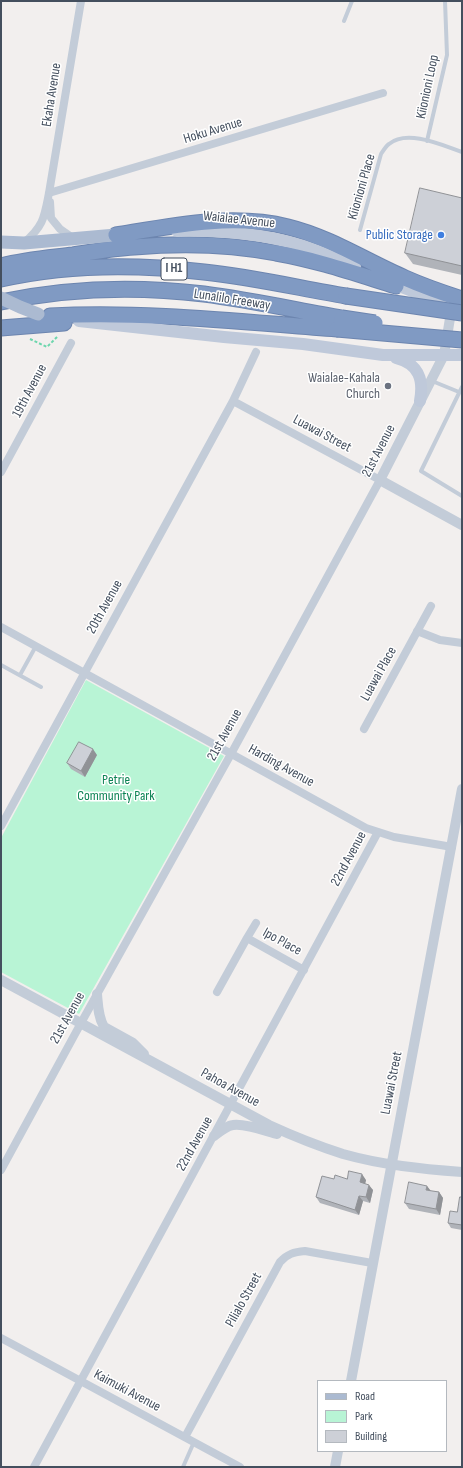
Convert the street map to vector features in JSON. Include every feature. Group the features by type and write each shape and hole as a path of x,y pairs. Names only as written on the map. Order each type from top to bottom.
{"highway":[{"path":"116,235 207,222 244,221 289,227 333,243 406,278 460,307"},
{"path":"1,266 133,247 199,245 238,247 276,253 323,264 396,286"},
{"name":"Lunalilo Freeway","path":"1,279 41,272 74,269 141,267 212,273 346,296 460,307"},
{"name":"Lunalilo Freeway","path":"1,302 44,294 76,291 141,289 203,294 340,324 462,336"},
{"path":"44,315 128,315 213,320 340,324 462,340"},
{"path":"1,328 84,321"}],"main road":[{"name":"Waialae Avenue","path":"1,242 24,243 116,235 205,231 249,235 278,240 318,251 396,286 460,307"},
{"path":"1,298 20,307 44,315 84,321 224,337 303,344 383,355 405,361 413,366 418,373 421,382 422,392 420,401"},
{"path":"383,355 462,355"}],"street":[{"name":"Ekaha Avenue","path":"24,243 36,232 44,217 81,1"},
{"name":"Hoku Avenue","path":"49,193 383,93"},
{"name":"Ekaha Avenue","path":"49,193 51,218 60,229 74,239"},
{"name":"21st Avenue","path":"1,1170 231,754 380,480 444,355 460,307"},
{"name":"19th Avenue","path":"1,472 71,343"},
{"name":"20th Avenue","path":"1,826 233,401 256,352"},
{"name":"Luawai Street","path":"233,401 462,525"},
{"name":"Luawai Place","path":"364,729 431,606"},
{"name":"Harding Avenue","path":"1,627 366,828 394,837 452,847"},
{"path":"418,631 440,640 462,644"},
{"name":"Luawai Street","path":"351,1380 462,789"},
{"name":"22nd Avenue","path":"34,1467 378,832"},
{"name":"Ipo Place","path":"217,992 256,923"},
{"name":"Ipo Place","path":"247,938 304,970"},
{"name":"Pahoa Avenue","path":"1,980 269,1125 310,1143 344,1154 391,1164 462,1172"},
{"path":"97,994 99,1014 101,1022 104,1026 133,1042 151,1061"},
{"path":"214,1136 225,1128 234,1125 244,1126 310,1143"},
{"name":"Pilialo Street","path":"185,1437 280,1262 286,1255 305,1251 372,1263"},
{"name":"Kaimuki Avenue","path":"1,1338 240,1467"},
{"path":"335,1467 338,1452"}],"lane":[{"path":"344,21 352,1"},
{"name":"Kiionioni Loop","path":"445,1 447,55 427,141 462,152"},
{"name":"Kiionioni Place","path":"360,230 381,154 388,144 400,138 413,138 427,141"},
{"path":"430,380 459,392"},
{"path":"462,387 421,471 462,496"},
{"path":"20,675 36,646"},
{"path":"1,665 41,687"},
{"path":"183,1467 194,1442"}],"green space":[{"name":"Petrie Community Park","path":"86,680 224,756 79,1014 1,972 1,838"}],"building":[{"name":"Public Storage","path":"420,188 462,198 462,266 405,253"},
{"path":"79,742 93,749 81,771 67,763"},
{"path":"349,1171 362,1174 360,1182 369,1185 366,1197 359,1196 355,1210 316,1197 322,1176 334,1179 335,1175 347,1179"},
{"path":"409,1182 427,1186 426,1190 439,1192 436,1209 405,1203"},
{"path":"460,1197 462,1197 462,1225 448,1223 450,1211 457,1212"}],"place":[{"name":"Public Storage","path":"441,235"},
{"name":"Waialae-Kahala Church","path":"388,386"}]}
